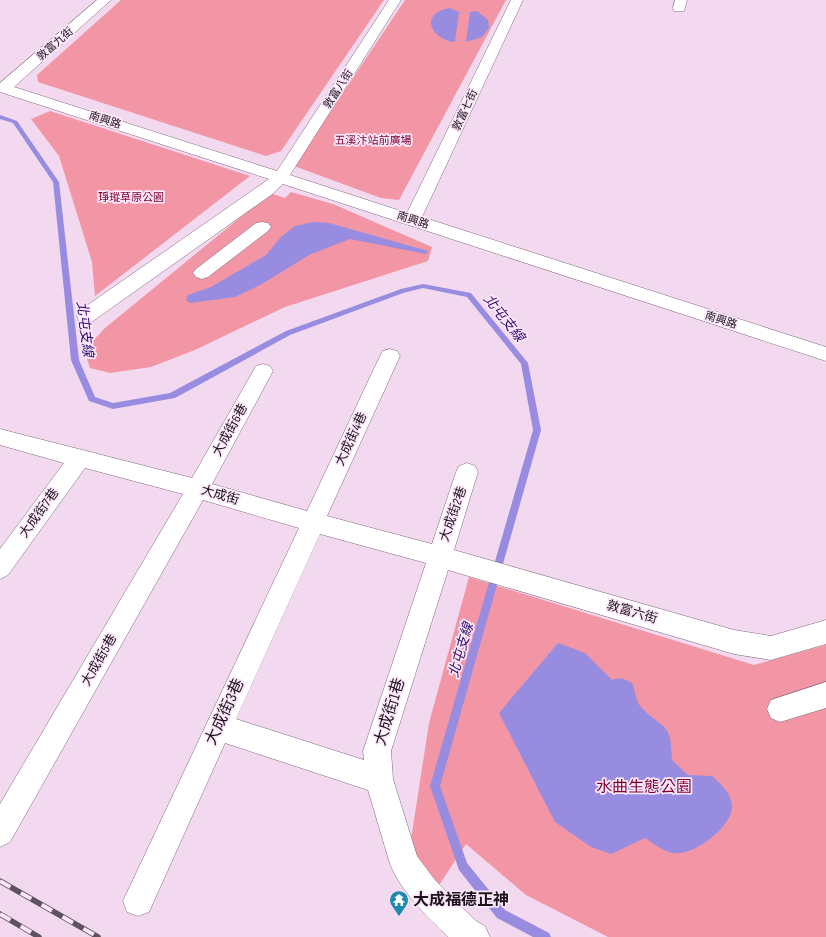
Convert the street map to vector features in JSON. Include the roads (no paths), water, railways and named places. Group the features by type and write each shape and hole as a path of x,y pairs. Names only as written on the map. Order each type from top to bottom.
{"street":[{"name":"敦富九街","path":"2,87 105,0"},
{"name":"敦富八街","path":"86,316 265,191 281,177 395,0"},
{"name":"敦富七街","path":"412,220 517,0"},
{"name":"南興路","path":"2,87 826,354"},
{"path":"202,273 262,227"},
{"name":"大成街4巷","path":"312,522 390,356"},
{"name":"大成街6巷","path":"198,489 263,371"},
{"name":"大成街","path":"0,437 79,459 198,489 438,556"},
{"name":"大成街7巷","path":"0,568 79,459"},
{"name":"大成街2巷","path":"438,556 467,472"},
{"name":"大成街5巷","path":"0,832 198,489"},
{"name":"大成街3巷","path":"138,901 312,522"},
{"name":"敦富六街","path":"438,556 734,642 771,648 826,632"},
{"name":"大成街1巷","path":"438,556 377,751 379,779 405,864 424,891 464,932 474,937"},
{"path":"780,709 826,696"},
{"path":"218,728 379,779"}],"waterway":[{"name":"北屯支線","path":"0,117 15,122 56,182 75,360 92,399 113,406 172,396 288,333 401,291 423,286 469,295 524,363 537,430 435,786 463,866 501,914 545,937"}],"railway":[{"path":"0,881 98,937"},
{"path":"0,914 39,937"}],"place":[{"name":"大成福德正神","path":"399,917"}],"park label":[{"name":"五溪汴站前廣場","path":"373,140"},
{"name":"琤瑽草原公園","path":"131,197"},
{"name":"水曲生態公園","path":"644,787"}]}
